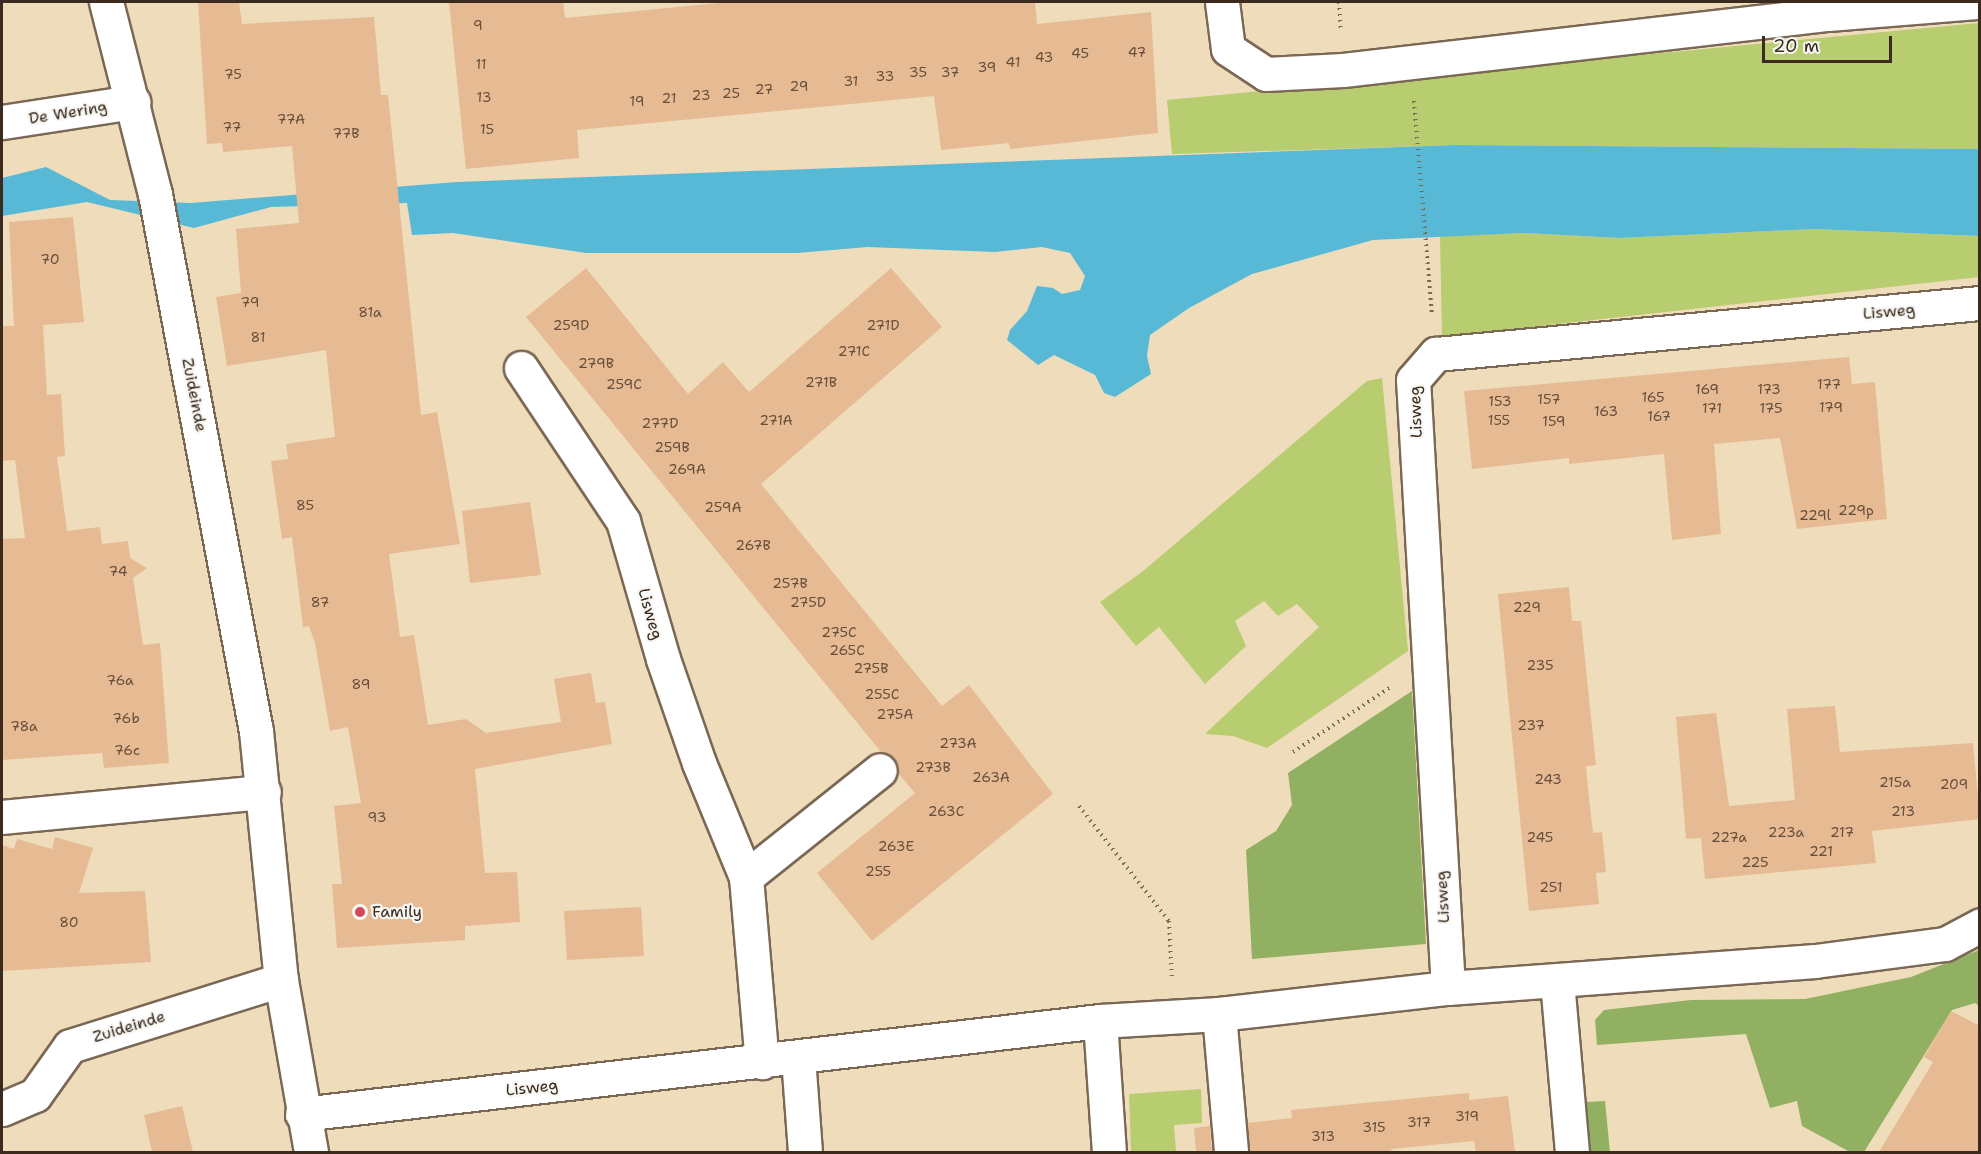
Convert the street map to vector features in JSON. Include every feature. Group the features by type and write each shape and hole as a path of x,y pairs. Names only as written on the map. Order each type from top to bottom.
{"street":[{"name":"Zuideinde","path":"106,2 134,102 155,194 256,731 264,792 281,980 302,1114 312,1152"},
{"path":"1222,2 1228,49 1266,74 1343,70 1828,8 1977,2"},
{"name":"De Wering","path":"2,123 134,102"},
{"name":"Lisweg","path":"1449,988 1413,380 1436,354 1980,303"},
{"name":"Lisweg","path":"520,368 624,521 663,659 699,763 746,877 762,1062"},
{"path":"746,877 880,770"},
{"path":"2,817 264,792"},
{"name":"Lisweg","path":"302,1114 1100,1021 1218,1014 1449,988 1815,961 1945,944 1980,925"},
{"name":"Zuideinde","path":"2,1109 35,1095 70,1046 281,980"},
{"path":"1557,981 1572,1152"},
{"path":"1218,1014 1230,1152"},
{"path":"1100,1021 1109,1152"},
{"path":"798,1057 805,1152"}],"path":[{"path":"1418,136 1436,354"},
{"path":"1293,752 1430,660"},
{"path":"1079,806 1169,921 1175,1016"}],"green space":[{"path":"1979,23 1979,149 1455,145 1172,154 1167,100"},
{"path":"1814,229 1979,236 1979,277 1442,337 1440,235 1522,233 1620,238"},
{"path":"1382,378 1408,651 1267,748 1233,736 1205,734 1319,627 1297,604 1278,616 1264,601 1235,621 1246,646 1205,684 1159,627 1136,646 1100,602 1142,572 1367,381"},
{"path":"1412,691 1426,944 1252,959 1246,850 1276,831 1292,805 1288,773"},
{"path":"1979,950 1979,1006 1975,1003 1952,1010 1864,1152 1850,1152 1802,1126 1797,1101 1770,1108 1746,1034 1597,1045 1595,1020 1604,1010 1691,1000 1805,999 1911,977"},
{"path":"1201,1089 1202,1123 1174,1125 1176,1152 1131,1152 1129,1094"},
{"path":"1605,1101 1610,1152 1590,1152 1585,1102"}],"water":[{"path":"1455,145 1980,149 1979,236 1814,229 1620,238 1522,233 1373,240 1252,274 1189,308 1150,335 1147,356 1151,374 1115,397 1104,393 1095,375 1054,355 1038,365 1007,340 1010,330 1027,311 1037,286 1053,288 1062,294 1080,290 1085,276 1070,253 1042,247 995,252 868,247 797,253 586,253 453,233 412,235 407,203 271,207 194,228 87,202 2,216 2,178 46,167 110,200 191,203 457,182"}],"building":[{"path":"198,2 239,2 242,24 374,17 381,95 388,95 421,415 437,412 460,544 389,554 400,637 414,635 428,725 466,719 486,733 561,722 554,679 591,673 596,703 605,702 612,744 475,769 485,873 517,872 520,922 465,926 465,940 337,948 332,884 342,884 334,806 361,803 348,727 330,731 315,643 309,626 303,627 292,537 282,539 271,461 288,459 286,444 335,437 326,350 227,366 216,297 241,293 236,229 299,223 292,146 223,152 222,143 207,144"},
{"path":"449,2 563,2 565,18 729,2 1035,2 1037,24 1151,12 1158,133 1010,149 1009,143 941,150 934,96 577,130 579,158 466,169"},
{"path":"73,217 84,322 43,325 47,395 61,394 65,456 57,457 67,531 100,527 102,544 128,541 130,558 147,568 133,578 143,645 160,643 169,763 104,768 102,753 2,760 2,539 25,538 15,460 2,461 2,326 14,326 9,222"},
{"path":"586,268 688,394 723,362 749,392 891,268 942,327 761,484 942,706 969,685 1053,794 872,941 817,873 915,793 898,773 894,758 881,752 526,317"},
{"path":"1849,357 1852,384 1875,382 1887,519 1797,529 1780,438 1714,444 1721,534 1672,540 1664,454 1569,464 1569,458 1472,469 1464,391"},
{"path":"530,502 541,575 470,583 462,511"},
{"path":"1569,587 1572,621 1581,621 1596,765 1586,766 1593,833 1602,832 1606,872 1596,873 1599,904 1529,911 1498,594"},
{"path":"1835,706 1840,752 1973,743 1980,819 1872,831 1876,863 1705,879 1701,838 1686,839 1676,717 1716,713 1729,806 1795,800 1787,709"},
{"path":"55,837 93,848 79,893 145,891 151,962 2,971 2,845 14,849 17,839 52,849"},
{"path":"641,907 644,956 567,960 564,911"},
{"path":"1951,1011 1980,1026 1980,1152 1879,1152 1933,1062 1924,1057"},
{"path":"1469,1093 1469,1100 1508,1096 1515,1152 1476,1152 1474,1141 1391,1149 1392,1152 1249,1152 1247,1123 1292,1118 1291,1110"},
{"path":"182,1106 193,1152 152,1152 144,1115"},
{"path":"1210,1126 1212,1152 1196,1152 1194,1128"}],"place":[{"name":"Family","path":"360,912"}]}
